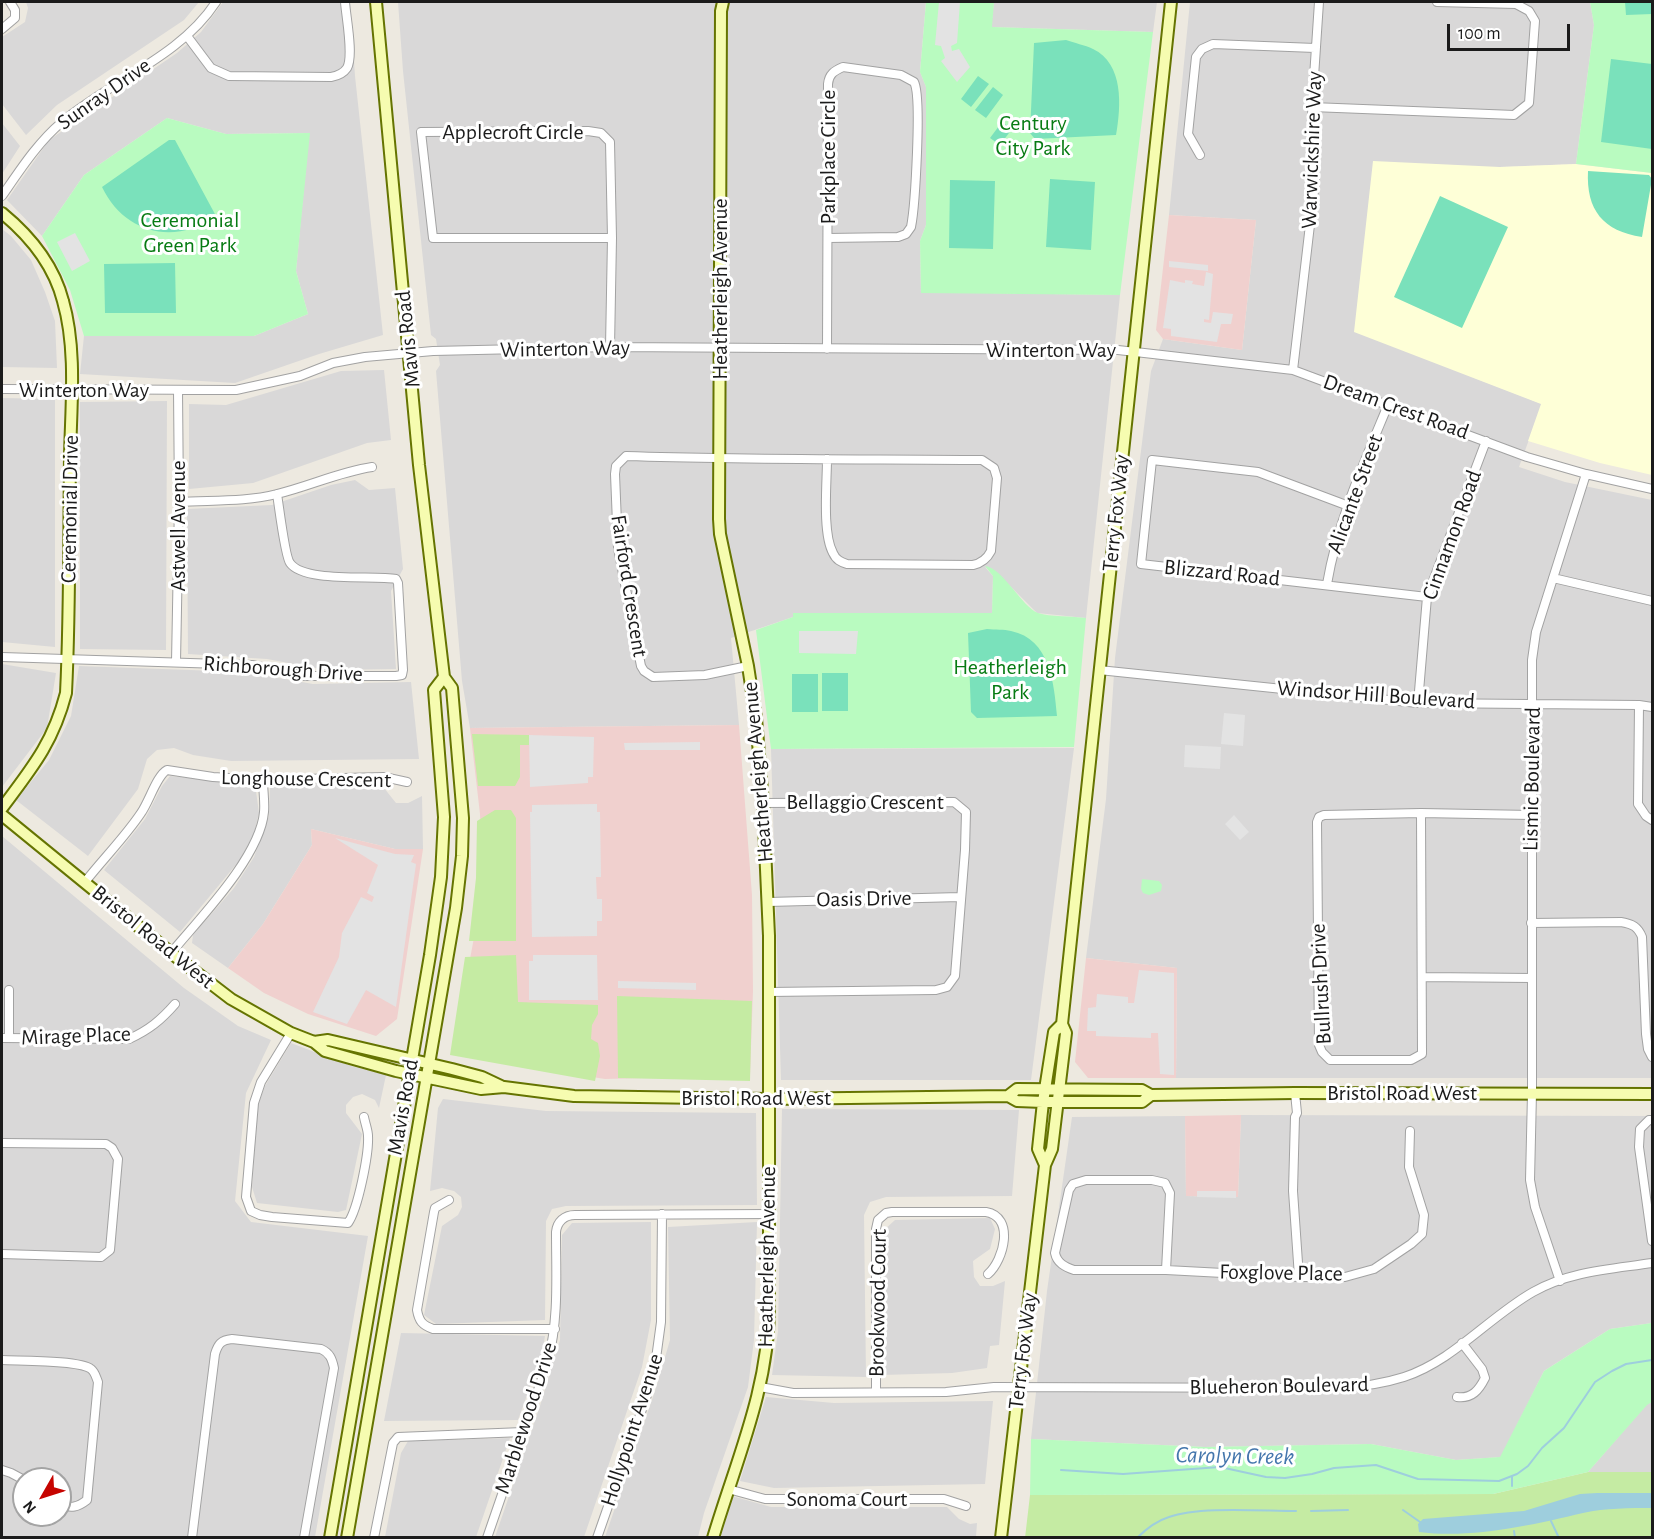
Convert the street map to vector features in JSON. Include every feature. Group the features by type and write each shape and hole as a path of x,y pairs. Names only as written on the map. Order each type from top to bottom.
{"street":[{"path":"2,29 15,18 15,10 10,2"},
{"name":"Sunray Drive","path":"2,196 33,152 64,120 187,36 216,2"},
{"path":"187,36 211,68 229,76 331,77 340,75 346,70 350,59 345,2"},
{"name":"Mavis Road","path":"347,1538 456,908 462,856 462,800 452,688 444,677 419,465 376,2"},
{"name":"Heatherleigh Avenue","path":"713,1538 760,1387 769,1322 768,902 763,803 756,718 748,666 720,534 719,349 721,11 723,2"},
{"name":"Terry Fox Way","path":"1001,1538 1045,1165 1052,1149 1066,1034 1062,1024 1171,2"},
{"name":"Warwickshire Way","path":"1293,370 1315,182 1312,107 1319,2"},
{"path":"1312,107 1514,115 1524,109 1529,103 1535,21 1529,11 1516,4 1437,2"},
{"path":"1200,156 1188,134 1196,57 1203,49 1213,44 1315,48"},
{"name":"Parkplace Circle","path":"827,349 829,77 843,67 904,77 914,82 917,91 917,147 911,228 906,234 898,237 828,238"},
{"name":"Applecroft Circle","path":"610,347 612,238 610,142 601,133 588,131 421,132 433,238 612,238"},
{"name":"Ceremonial Drive","path":"2,213 19,227 37,249 57,284 67,318 71,389 66,693 60,719 50,741 2,808"},
{"name":"Winterton Way","path":"2,389 236,390 300,376 333,363 409,353 610,347 1133,351"},
{"name":"Dream Crest Road","path":"1133,351 1293,370 1527,457 1586,474 1653,489"},
{"name":"Astwell Avenue","path":"176,662 179,502 178,390"},
{"name":"Alicante Street","path":"1327,585 1333,550 1346,505 1388,405"},
{"name":"Cinnamon Road","path":"1418,703 1427,597 1486,441"},
{"name":"Fairford Crescent","path":"719,459 626,456 616,466 615,474 618,548 644,671 653,677 705,675 748,666"},
{"path":"719,459 827,459 982,460 994,468 997,478 991,551 988,557 979,564 973,565 847,564 839,561 832,553 827,528 827,459"},
{"name":"Blizzard Road","path":"1346,505 1258,472 1152,460 1141,564 1427,597"},
{"path":"179,502 242,500 277,494 352,470 372,467"},
{"name":"Lismic Boulevard","path":"1560,1281 1535,1207 1530,1180 1532,647 1586,474"},
{"name":"Richborough Drive","path":"2,657 252,665 305,676 402,675 396,579 336,578 296,568 288,559 277,494"},
{"path":"1553,578 1653,601"},
{"name":"Windsor Hill Boulevard","path":"1099,670 1418,703 1533,703 1653,707"},
{"name":"Mavis Road","path":"330,1538 430,955 441,877 443,800 434,690 444,677"},
{"path":"1639,705 1638,804 1646,816 1653,820"},
{"name":"Longhouse Crescent","path":"85,882 141,813 161,773 167,770 213,777 263,780 384,777 407,782"},
{"path":"171,953 230,883 252,845 261,828 264,812 263,780"},
{"name":"Bellaggio Crescent","path":"763,803 954,802 966,812 954,976 947,987 936,990 768,992"},
{"name":"Bullrush Drive","path":"1421,813 1422,1054 1411,1060 1396,1061 1330,1060 1319,1045 1317,822 1319,817 1324,815 1421,813 1531,815"},
{"name":"Bristol Road West","path":"2,815 231,999 291,1033 315,1042 325,1051 408,1074 481,1089 504,1087 574,1096 769,1099 1008,1096 1017,1101 1058,1103 1142,1102 1151,1095"},
{"name":"Oasis Drive","path":"768,902 960,897"},
{"path":"1531,923 1621,922 1630,923 1638,928 1642,937 1646,1034 1648,1048 1653,1057"},
{"path":"1423,977 1532,978"},
{"path":"5,1038 9,990"},
{"name":"Mirage Place","path":"5,1038 129,1039 147,1031 175,1004"},
{"name":"Terry Fox Way","path":"1045,1165 1038,1149 1043,1102 1054,1032 1062,1024"},
{"path":"291,1033 261,1082 254,1103 246,1197 252,1211 272,1217 348,1223 355,1214 367,1150 368,1135 364,1117"},
{"name":"Bristol Road West","path":"315,1042 328,1041 429,1064 482,1077 504,1087"},
{"name":"Bristol Road West","path":"1008,1096 1017,1089 1142,1090 1151,1095 1653,1094"},
{"path":"1295,1093 1297,1113 1294,1117 1293,1191 1299,1277"},
{"path":"1653,1120 1649,1120 1640,1129 1639,1147 1653,1241"},
{"name":"Foxglove Place","path":"1166,1270 1170,1193 1165,1183 1152,1180 1086,1180 1071,1186 1066,1199 1055,1253 1061,1264 1074,1270 1166,1270 1345,1277 1374,1269 1422,1234 1425,1215 1409,1167 1410,1131"},
{"path":"2,1143 106,1144 112,1148 118,1159 110,1250 107,1254 101,1257 2,1254"},
{"path":"449,1200 435,1208 434,1212 417,1310 424,1326 433,1329 555,1329"},
{"name":"Brookwood Court","path":"876,1392 876,1229 878,1220 892,1212 994,1213 1002,1221 1004,1229 1000,1256 988,1274"},
{"name":"Hollypoint Avenue","path":"597,1538 655,1366 661,1323 662,1214"},
{"name":"Marblewood Drive","path":"487,1538 548,1360 557,1312 556,1232 559,1222 570,1215 769,1214"},
{"name":"Blueheron Boulevard","path":"760,1387 793,1393 946,1392 994,1387 1337,1388 1368,1386 1406,1376 1437,1360 1534,1291 1589,1272 1653,1263"},
{"path":"192,1538 215,1354 222,1341 232,1339 321,1349 330,1355 333,1361 334,1368 304,1538"},
{"path":"1457,1397 1466,1398 1474,1394 1485,1378 1482,1369 1462,1343"},
{"path":"2,1360 78,1364 91,1368 95,1374 98,1382 87,1500 72,1507"},
{"path":"374,1538 393,1443 398,1437 523,1432"},
{"name":"Sonoma Court","path":"728,1489 765,1499 944,1499 966,1506"}],"shaded area":[{"path":"26,2 199,2 184,20 57,105 26,135 2,104 2,37 25,22 28,8"},
{"path":"223,2 350,2 355,76 383,335 235,383 80,374 84,336 254,336 308,314 296,271 309,133 226,134 167,118 84,175 42,236 7,200 49,140 177,53 201,32"},
{"path":"398,2 926,2 920,72 926,87 926,225 920,241 921,292 1120,295 1086,618 1037,613 999,575 985,567 993,576 992,613 793,613 793,617 731,638 739,725 470,728 462,681 436,371 440,365 436,339 431,335 403,71"},
{"path":"939,2 960,2 957,43 951,46 952,51 959,49 970,67 957,82 941,61 945,58 941,46 935,45"},
{"path":"994,2 1157,2 1153,32 991,27"},
{"path":"1190,2 1590,2 1594,25 1576,164 1500,167 1470,376 1542,404 1519,467 1565,482 1652,500 1652,1078 1176,1078 1177,968 1086,958 1106,799 1115,658 1151,371 1163,339 1242,350 1256,220 1169,215"},
{"path":"2,123 20,146 2,174"},
{"path":"1373,161 1500,167 1576,164 1652,173 1652,475 1600,463 1528,441 1541,404 1354,332"},
{"path":"1169,215 1256,220 1242,350 1163,339 1156,330"},
{"path":"2,229 31,260 45,292 55,321 57,368 2,367"},
{"path":"75,233 90,261 72,271 57,242"},
{"path":"1169,261 1208,265 1208,271 1169,267"},
{"path":"1206,272 1213,274 1209,320 1204,319 1204,322 1211,323 1213,312 1233,314 1231,324 1221,324 1217,342 1171,336 1171,329 1163,328 1170,280 1185,283 1185,280 1193,281 1192,284 1204,286"},
{"path":"384,370 391,440 367,443 253,483 189,489 189,404 226,405 341,371"},
{"path":"2,398 55,399 55,647 2,642"},
{"path":"167,401 166,650 80,649 80,402"},
{"path":"355,480 369,490 395,488 403,569 391,591 396,669 326,670 267,659 188,654 187,509 272,505 331,485"},
{"path":"799,631 858,631 856,654 799,653"},
{"path":"2,664 56,673 47,728 2,787"},
{"path":"79,666 245,672 313,684 411,682 419,759 231,761 193,755 174,748 157,750 147,759 138,789 88,856 16,800 49,760 71,716"},
{"path":"1224,713 1245,715 1243,746 1221,744"},
{"path":"739,725 752,895 753,991 750,1075 605,1079 477,1059 457,1028 476,927 482,872 480,814 470,728"},
{"path":"529,735 594,737 593,777 588,777 588,783 530,787"},
{"path":"700,742 700,750 625,750 624,743"},
{"path":"1185,745 1221,747 1220,769 1184,767"},
{"path":"1074,748 1031,1080 781,1080 771,749"},
{"path":"170,776 255,784 259,813 254,834 239,861 180,932 104,870 145,819 162,786"},
{"path":"380,783 396,803 408,803 422,796 423,849 395,849 311,829 312,845 263,924 228,968 192,943 193,935 234,888 254,857 269,816 270,785"},
{"path":"597,804 597,812 600,812 601,877 596,877 597,899 602,899 602,921 597,921 597,936 532,937 530,812 532,812 532,805"},
{"path":"1234,815 1249,832 1240,840 1225,824"},
{"path":"311,829 395,849 423,849 397,1019 376,1036 308,1014 264,993 228,968 263,924 312,845"},
{"path":"2,836 184,988 238,1026 271,1040 246,1093 235,1201 251,1222 368,1236 315,1537 2,1537"},
{"path":"335,838 395,854 414,855 411,862 416,864 396,1007 366,990 347,1024 313,1012 339,957 342,933 361,897 372,902 374,897 367,893 378,865"},
{"path":"533,955 597,955 598,1000 529,1000 529,961 533,961"},
{"path":"1086,958 1177,968 1176,1078 1088,1078 1075,1062"},
{"path":"1139,970 1174,973 1174,1075 1160,1074 1158,1033 1151,1033 1151,1038 1096,1036 1096,1031 1087,1031 1088,1008 1096,1007 1097,994 1128,997 1128,1003 1134,1003"},
{"path":"618,981 696,983 696,990 618,988"},
{"path":"291,1043 351,1066 386,1075 379,1108 375,1100 362,1094 353,1097 346,1105 346,1113 362,1134 346,1210 338,1212 257,1203 252,1187 257,1108 265,1086"},
{"path":"443,1099 546,1111 756,1113 757,1205 566,1206 552,1209 546,1221 545,1320 436,1324 424,1315 442,1226 458,1215 462,1207 461,1197 454,1191 442,1188 430,1191 438,1108"},
{"path":"782,1109 1019,1110 1012,1196 886,1197 870,1202 864,1215 866,1377 772,1375 778,1331"},
{"path":"1241,1115 1652,1116 1652,1323 1610,1329 1544,1371 1501,1457 1456,1460 1371,1444 1205,1447 1031,1439 1047,1291 1072,1117 1185,1116 1186,1196 1238,1197"},
{"path":"1241,1115 1238,1197 1186,1196 1185,1116"},
{"path":"1197,1191 1236,1191 1236,1198 1197,1197"},
{"path":"990,1218 995,1229 990,1249 973,1261 974,1277 980,1286 993,1286 1005,1281 999,1345 990,1346 987,1368 952,1373 882,1375 883,1231 895,1220"},
{"path":"651,1222 651,1320 642,1367 584,1537 495,1537 560,1340 562,1235 572,1223"},
{"path":"757,1222 754,1340 748,1387 704,1513 698,1537 605,1537 670,1340 668,1227"},
{"path":"401,1333 545,1336 542,1354 518,1420 384,1421"},
{"path":"766,1397 834,1403 993,1401 985,1484 774,1488 740,1481"},
{"path":"1652,1402 1652,1472 1588,1472 1647,1404"},
{"path":"510,1438 476,1537 385,1537 401,1453 408,1441"},
{"path":"732,1496 771,1507 947,1507 959,1519 970,1524 977,1523 976,1537 721,1537"}],"green space":[{"name":"Century City Park","path":"926,2 994,2 992,27 1153,32 1120,295 921,293 920,241 926,225 926,87 920,72"},
{"path":"1590,2 1652,2 1652,173 1576,164 1594,25"},
{"path":"1625,2 1652,2 1652,14 1626,15"},
{"path":"1066,40 1093,49 1110,65 1118,87 1119,111 1116,135 1035,139 1030,133 1034,43"},
{"path":"1611,59 1652,64 1652,149 1601,142"},
{"path":"978,76 989,84 971,107 961,99"},
{"path":"993,87 1003,95 986,118 975,110"},
{"name":"Ceremonial Green Park","path":"167,118 226,134 310,133 296,271 308,314 254,336 84,336 70,290 42,236 84,175"},
{"path":"1002,122 1012,129 1000,145 990,138"},
{"path":"169,140 175,140 216,216 184,231 152,230 137,224 111,203 102,187"},
{"path":"1588,171 1649,175 1652,179 1642,237 1617,230 1600,216 1590,197"},
{"path":"1050,179 1095,182 1091,250 1046,247"},
{"path":"950,180 995,181 993,249 949,248"},
{"path":"1440,196 1508,227 1462,328 1394,297"},
{"path":"175,263 176,313 105,313 104,264"},
{"name":"Heatherleigh Park","path":"985,566 999,573 1038,613 1086,618 1074,747 771,749 756,630 793,617 793,613 992,613 993,576"},
{"path":"987,629 1011,631 1034,643 1048,664 1057,716 977,718 971,712 968,633"},
{"path":"822,673 848,673 848,711 822,711"},
{"path":"792,674 818,674 818,712 792,712"},
{"path":"472,734 529,735 529,745 520,745 520,777 515,786 478,786"},
{"path":"495,810 511,810 516,818 516,941 469,941 476,878 477,821"},
{"path":"1142,879 1159,881 1162,885 1161,891 1149,895 1143,893"},
{"path":"516,955 518,1002 598,1005 598,1014 592,1025 591,1039 598,1043 600,1056 595,1081 450,1055 465,957"},
{"path":"617,996 752,1001 750,1081 618,1078"},
{"path":"1652,1323 1652,1402 1588,1472 1493,1494 1030,1495 1031,1439 1205,1447 1371,1444 1456,1460 1500,1457 1544,1371 1610,1329"},
{"path":"1588,1472 1652,1472 1652,1537 1025,1538 1030,1495 1493,1494"}],"water":[{"path":"1652,1493 1652,1508 1600,1510 1481,1532 1439,1534 1419,1532 1418,1524 1423,1519 1524,1511 1580,1494"}],"waterway":[{"name":"Carolyn Creek","path":"1061,1470 1123,1474 1220,1467 1266,1477 1285,1478 1334,1468 1376,1465 1418,1479 1499,1481 1517,1474 1528,1466 1542,1448 1564,1428 1595,1382 1626,1364 1652,1360"},
{"name":"Carolyn Creek","path":"1512,1476 1512,1486"},
{"name":"Carolyn Creek","path":"1311,1511 1348,1510"},
{"name":"Carolyn Creek","path":"1403,1510 1420,1522"},
{"name":"Carolyn Creek","path":"1137,1538 1148,1528 1164,1519 1197,1511 1296,1511"},
{"path":"1551,1521 1559,1538"},
{"path":"1514,1531 1515,1538"}]}
